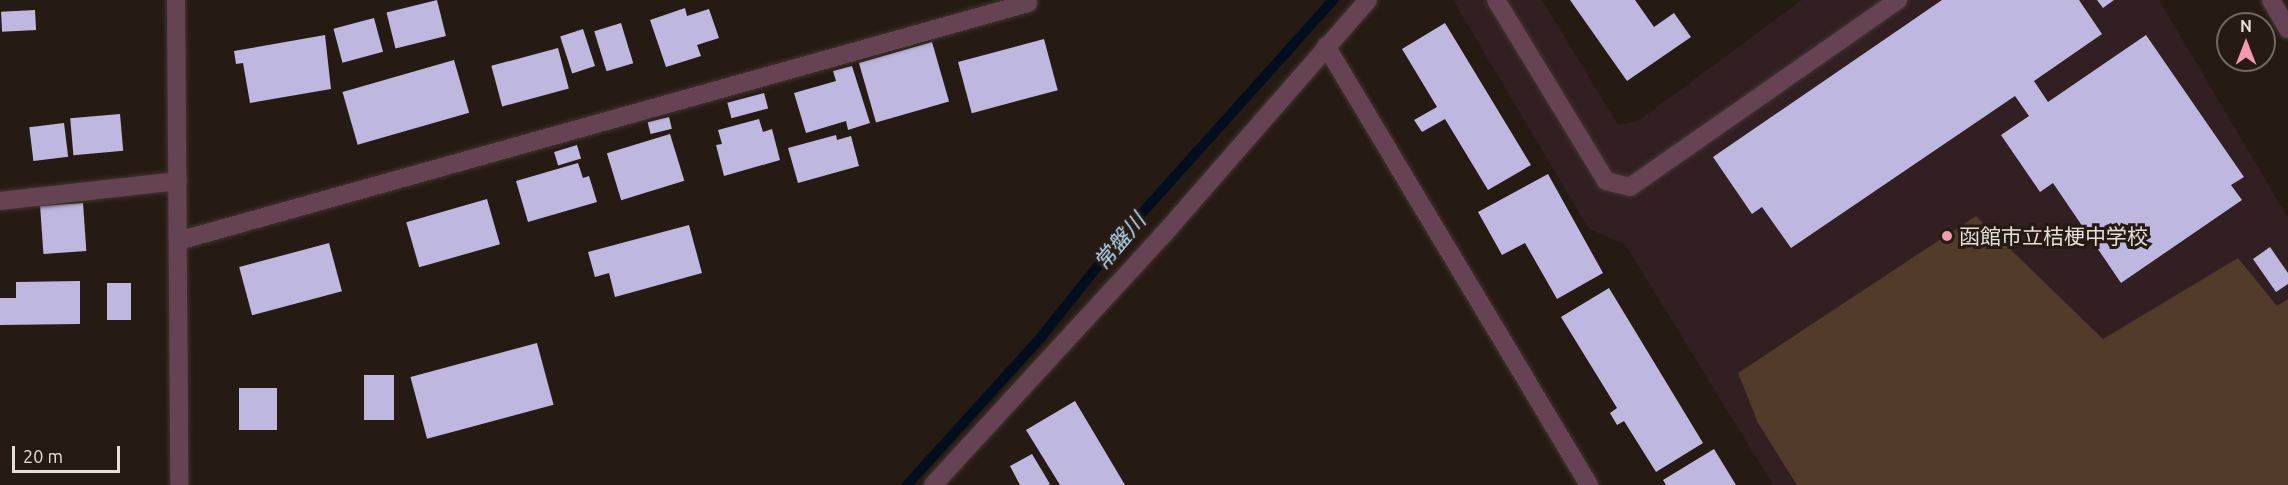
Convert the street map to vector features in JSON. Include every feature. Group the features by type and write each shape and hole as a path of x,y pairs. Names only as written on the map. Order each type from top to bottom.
{"street":[{"path":"176,0 179,485"},
{"path":"933,485 1162,235 1368,0"},
{"path":"1496,0 1606,182 1630,187 1898,0"},
{"path":"2271,0 2288,29"},
{"path":"178,241 1028,3"},
{"path":"1326,46 1589,485"},
{"path":"0,201 178,181"}],"shaded area":[{"name":"函館市立桔梗中学校","path":"1453,0 1542,0 1618,125 1638,121 1802,0 2159,0 2288,218 2288,485 1773,485 1625,244 1589,229"},
{"path":"1976,216 2103,339 2238,258 2277,306 2288,299 2288,485 1797,485 1758,423 1738,373"}],"building":[{"path":"437,0 446,36 395,48 387,13"},
{"path":"1570,0 1635,0 1654,27 1674,13 1691,37 1627,81"},
{"path":"1942,0 2079,0 2102,34 2034,81 2048,102 2146,35 2244,177 2231,185 2242,200 2121,283 2053,183 2040,192 2001,135 2029,116 2015,96 1791,248 1762,207 1752,214 1713,157"},
{"path":"2097,0 2114,0 2103,8"},
{"path":"685,8 687,16 709,9 719,38 697,45 701,56 666,67 650,20"},
{"path":"35,10 36,30 2,32 1,12"},
{"path":"374,18 383,52 342,63 333,29"},
{"path":"621,23 633,63 607,71 594,31"},
{"path":"1445,23 1531,165 1488,190 1445,119 1422,132 1414,120 1437,107 1402,49"},
{"path":"583,29 595,66 572,74 560,36"},
{"path":"325,35 331,89 250,103 243,63 236,64 234,51"},
{"path":"1044,39 1058,90 972,113 958,62"},
{"path":"932,42 949,102 876,123 859,63"},
{"path":"558,48 569,89 502,106 491,66"},
{"path":"454,60 469,113 358,145 342,92"},
{"path":"852,66 870,123 848,130 846,121 806,133 794,93 836,81 833,71"},
{"path":"764,93 768,108 731,118 727,103"},
{"path":"120,114 123,151 73,155 70,118"},
{"path":"669,117 672,129 651,134 648,122"},
{"path":"759,119 763,132 772,129 780,160 724,176 716,145 722,144 718,130"},
{"path":"64,123 68,157 33,161 29,127"},
{"path":"670,134 684,181 621,200 607,153"},
{"path":"836,135 837,140 851,136 859,166 798,183 788,148"},
{"path":"577,145 581,158 558,165 554,152"},
{"path":"578,163 583,178 589,176 597,202 528,222 516,181"},
{"path":"1548,174 1603,273 1557,299 1525,243 1502,255 1478,212"},
{"path":"487,199 500,244 419,267 406,222"},
{"path":"83,203 86,251 43,254 40,206"},
{"path":"689,225 702,273 615,297 609,273 595,277 588,252"},
{"path":"329,243 342,291 252,315 239,267"},
{"path":"2270,247 2288,273 2288,284 2276,292 2253,259"},
{"path":"80,281 80,324 0,325 0,298 16,298 16,282"},
{"path":"107,283 131,283 131,320 107,320"},
{"path":"1609,288 1703,443 1656,472 1624,421 1617,425 1610,413 1617,408 1561,317"},
{"path":"537,343 554,405 427,439 410,377"},
{"path":"364,375 394,375 394,420 364,420"},
{"path":"239,388 277,388 277,430 239,430"},
{"path":"1075,401 1125,485 1060,485 1026,430"},
{"path":"1714,449 1736,485 1666,485 1663,480"},
{"path":"1032,454 1050,484 1020,485 1010,466"}],"waterway":[{"name":"常盤川","path":"907,485 1041,337 1125,232 1333,0"}],"place":[{"name":"函館市立桔梗中学校","path":"1947,236"}]}
